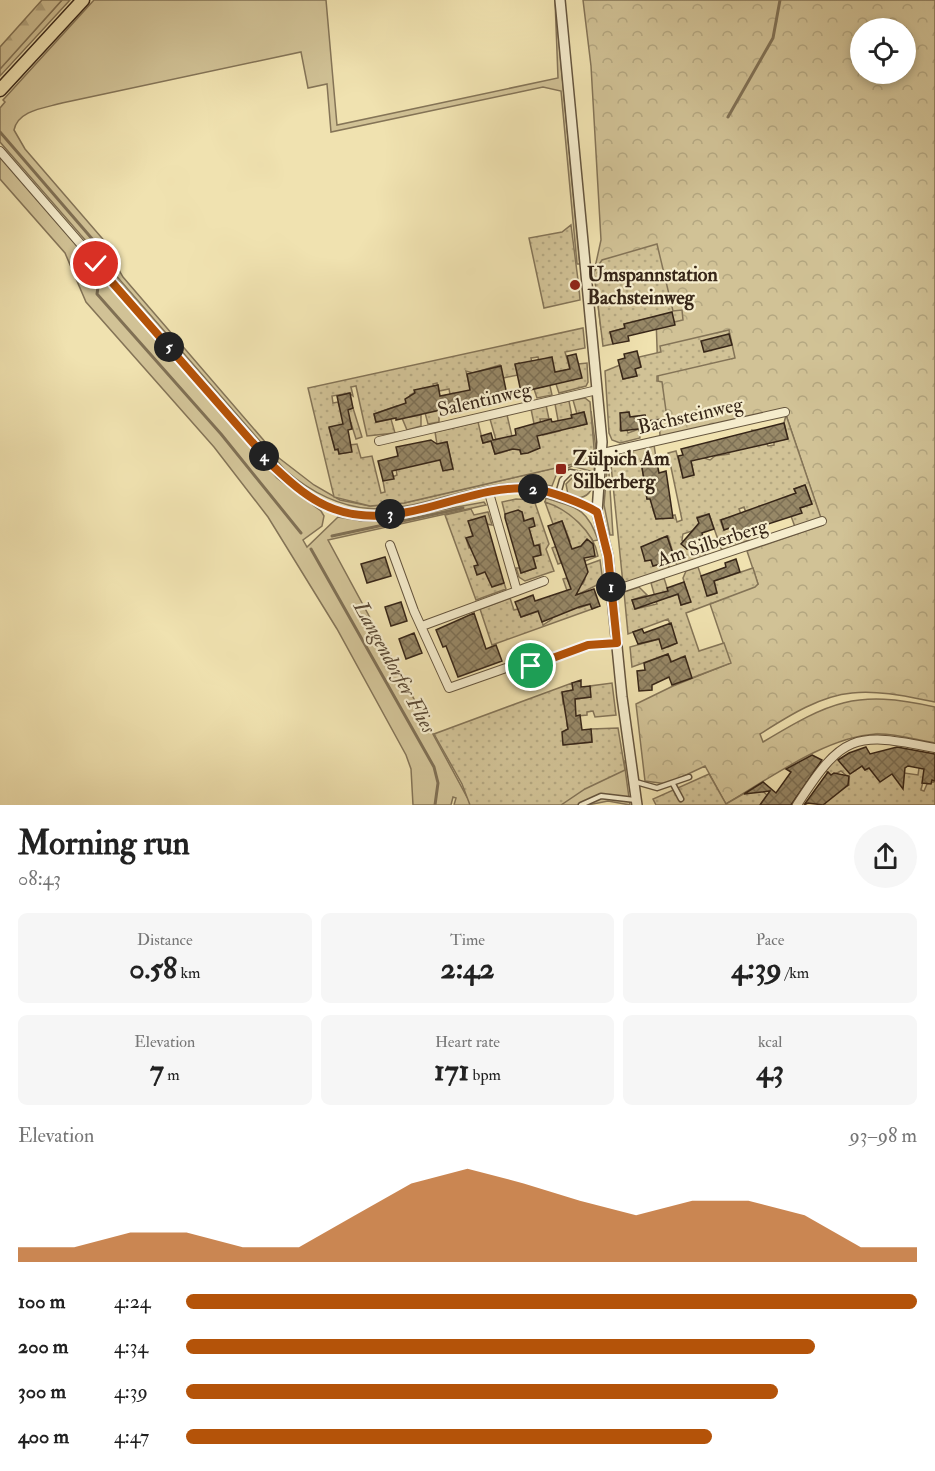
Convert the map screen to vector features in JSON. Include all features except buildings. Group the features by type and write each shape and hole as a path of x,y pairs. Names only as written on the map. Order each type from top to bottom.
{"main road":[{"path":"0,90 83,0"}],"street":[{"path":"560,0 603,453 597,512 606,546 636,803"},
{"path":"0,151 274,467 302,491 335,510 360,514 386,515 489,493 533,489 597,512"},
{"name":"Salentinweg","path":"379,441 597,390"},
{"name":"Bachsteinweg","path":"603,453 785,412"},
{"path":"489,493 517,591"},
{"name":"Am Silberberg","path":"612,591 822,521"},
{"path":"390,545 449,688 506,668 531,666 588,645 617,643"},
{"path":"422,626 544,581"},
{"path":"797,805 828,760 850,744 886,740 935,748"}],"lane":[{"path":"557,496 562,480 570,472 581,474 599,486"},
{"path":"633,781 657,788 689,777"},
{"path":"673,784 681,800"},
{"path":"581,805 602,796 636,803"}],"green space":[{"path":"42,0 62,0 0,69 0,47"},
{"path":"62,0 70,0 0,76 0,69"},
{"path":"94,0 326,0 337,125 558,78 555,0 580,264 577,264 561,91 543,87 331,132 327,84 308,88 301,52 40,108 21,118 14,130 25,149 114,252 111,256 123,277 279,458 314,485 340,500 370,506 404,503 594,459 591,411 596,449 594,472 572,466 557,473 552,486 515,483 482,487 419,504 388,508 356,507 322,495 285,470 0,142 0,108 5,102 3,100"},
{"path":"583,0 935,0 935,702 883,693 862,692 840,695 804,708 760,734 763,742 826,709 844,703 884,699 935,707 935,743 883,734 857,737 817,751 726,804 705,766 667,784 645,781 636,704 730,663 710,604 758,584 747,551 823,525 784,409 660,437 656,317 601,329 594,272 601,240 591,66"},
{"path":"0,156 277,478 321,511 324,516 322,526 303,540 307,547 338,517 362,521 387,520 484,502 486,505 328,540 467,797 493,805 454,805 456,798 453,797 451,805 413,805 411,769 406,755 337,629 268,517 214,447 86,302 65,253 0,179"},
{"path":"571,225 578,280 571,281 572,288 579,288 580,300 544,308 529,238 562,232"},
{"path":"657,244 673,311 682,310 683,320 674,322 671,313 624,324 625,328 610,332 613,344 603,346 594,272 602,260"},
{"path":"583,328 585,348 565,352 570,369 553,373 552,357 544,359 552,395 537,398 534,389 545,386 538,357 531,358 535,377 519,363 515,365 518,375 503,378 500,365 473,373 466,371 471,393 450,394 449,389 439,391 437,383 433,384 439,410 439,422 428,424 419,390 410,395 409,417 421,415 421,426 407,430 397,406 374,414 376,422 391,419 395,433 367,436 356,386 351,387 353,396 349,393 332,396 333,403 338,402 341,411 353,408 362,437 356,439 351,423 329,428 335,449 338,449 339,454 351,452 350,445 357,444 361,458 372,456 381,493 385,492 383,481 397,475 396,469 429,450 453,469 447,442 437,444 435,432 478,422 483,443 491,441 495,454 507,451 506,446 496,440 490,419 507,415 515,449 519,448 521,454 539,448 531,409 546,405 549,419 540,419 543,435 560,431 555,404 569,401 574,427 587,424 584,412 577,414 573,400 585,398 590,402 595,459 404,503 370,506 334,497 308,388"},
{"path":"729,330 735,358 657,376 657,381 662,382 667,418 646,421 645,415 630,417 629,412 621,413 620,430 627,430 628,433 639,429 640,438 620,443 612,440 609,433 605,371 620,365 623,379 637,376 635,369 641,367 639,357 661,352 660,346"},
{"path":"587,363 588,382 586,386 559,393 556,384 578,364"},
{"path":"786,415 821,518 795,527 791,516 800,508 812,504 805,485 794,489 798,499 759,506 766,525 766,537 755,540 744,507 739,509 741,514 720,520 724,530 732,527 734,535 746,531 749,540 722,551 709,514 697,517 699,523 695,530 683,534 682,540 687,549 702,544 706,557 677,566 668,536 659,539 645,561 651,560 653,566 667,562 670,569 623,584 610,455 654,445 656,458 641,461 647,499 657,497 653,510 656,519 675,515 677,522 682,520 668,453 676,451 683,477 694,475 689,453 701,445 704,458 710,460 715,456 729,454 728,449 755,446 752,430 760,431 768,446 774,445 774,441 788,439 784,423"},
{"path":"608,458 613,535 610,535 604,505"},
{"path":"572,478 586,483 591,490 589,493 581,497 568,495 566,484"},
{"path":"546,498 573,507 585,515 598,540 593,541 583,528 545,502"},
{"path":"516,499 534,500 549,544 546,549 554,571 525,581 519,577 516,568 520,568 521,573 536,568 533,557 541,555 540,544 534,546 530,532 519,535 525,523 522,512 505,514 502,502"},
{"path":"545,502 571,516 586,530 596,547 598,556 583,562 558,553 561,563 558,564 552,548 570,541 562,521 553,524"},
{"path":"471,509 474,515 488,512 492,525 469,521 473,536 466,538 469,548 474,547 492,586 504,583 506,589 476,600 445,515"},
{"path":"600,560 603,582 575,596 579,608 590,604 592,609 492,645 480,609 510,598 514,610 518,609 521,617 539,611 543,625 552,619 550,612 573,608 563,579 567,578 571,588 583,584 585,579 581,577 578,568"},
{"path":"698,567 708,596 717,593 714,581 753,568 758,584 755,587 686,613 699,651 724,643 731,663 681,682 668,654 632,667 630,647 659,639 661,644 666,643 668,647 677,643 668,619 628,634 624,592 639,587 647,595 632,600 635,609 657,604 651,583 664,578 670,597 678,594 681,605 690,602 683,578 686,571"},
{"path":"572,683 573,690 562,692 563,704 575,703 575,699 590,697 590,686 612,683 616,715 595,717 593,711 587,712 587,715 567,717 567,726 581,725 566,730 564,745 592,742 591,729 618,728 625,770 585,789 561,805 470,805 462,784 434,734"},
{"path":"836,757 851,773 862,766 865,770 869,768 918,775 919,768 926,769 921,790 924,791 927,784 935,781 935,805 826,805 822,801 842,784 845,787 849,785 849,778 841,771 831,776 824,769"},
{"path":"624,761 630,805 608,801 588,805 546,805"},
{"path":"709,774 726,804 757,786 767,795 760,805 656,805 653,799"}],"waterway":[{"path":"728,117 773,38 780,0"},
{"name":"Langendorfer Flies","path":"0,132 100,248"},
{"name":"Langendorfer Flies","path":"109,266 110,260"},
{"name":"Langendorfer Flies","path":"99,280 97,294 221,434 301,533"},
{"path":"332,536 463,508"},
{"name":"Langendorfer Flies","path":"311,549 434,767 438,783 435,805"}],"place":[{"name":"Umspannstation Bachsteinweg","path":"575,285"},
{"name":"Zülpich Am Silberberg","path":"561,469"}],"route":[{"path":"96,264 274,467 302,491 335,510 386,515 505,490 533,489 586,506 597,512 608,556 617,643 588,645 531,666"}]}
